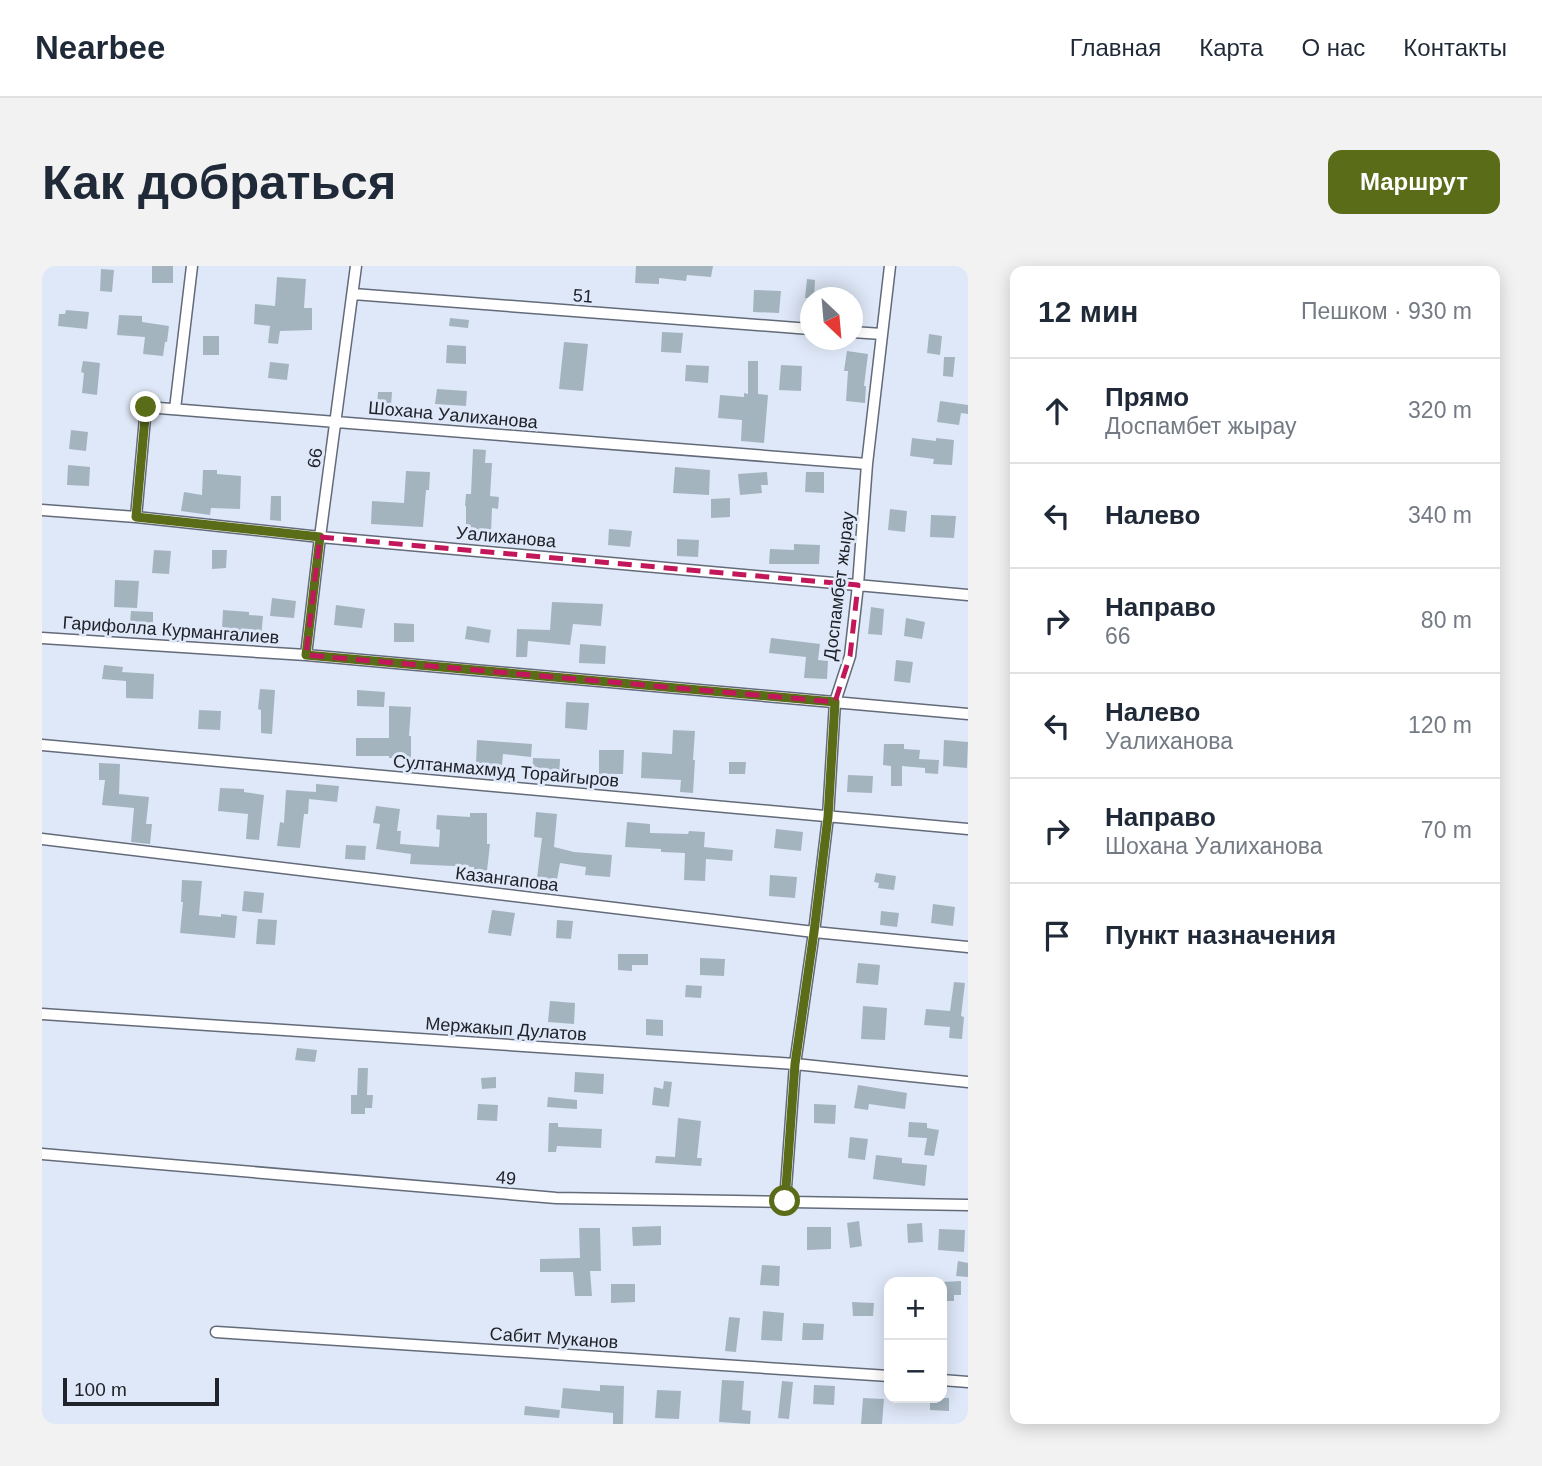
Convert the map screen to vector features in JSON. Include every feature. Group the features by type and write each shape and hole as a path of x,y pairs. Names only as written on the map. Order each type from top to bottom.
{"street":[{"path":"175,410 192,266"},
{"name":"66","path":"306,655 356,266"},
{"name":"Доспамбет жырау","path":"785,1201 795,1064 828,817 835,702 850,656 859,585 867,464 890,266"},
{"name":"51","path":"353,294 800,328"},
{"path":"863,333 882,334"},
{"name":"Шохана Уалиханова","path":"136,517 146,407 867,464"},
{"name":"Уалиханова","path":"42,510 968,595"},
{"name":"Гарифолла Курмангалиев","path":"42,638 306,655 968,714"},
{"name":"Султанмахмуд Торайгыров","path":"42,745 968,829"},
{"name":"Казангапова","path":"42,839 814,932 968,947"},
{"name":"Мержакып Дулатов","path":"42,1014 795,1064 968,1082"},
{"name":"49","path":"42,1154 556,1198 968,1205"},
{"name":"Сабит Муканов","path":"216,1332 884,1376"},
{"path":"947,1380 968,1382"}],"highlighted area":[{"path":"320,537 858,585 850,656 835,702 306,655"}],"building":[{"path":"152,266 173,266 173,283 152,283"},
{"path":"636,266 713,266 711,277 687,275 686,281 659,278 659,284 635,283"},
{"path":"101,269 114,270 112,292 100,291"},
{"path":"277,277 306,279 304,308 312,308 312,330 280,331 278,344 268,343 270,326 254,324 255,304 275,306"},
{"path":"807,279 815,280 815,287 806,287"},
{"path":"754,290 781,291 779,313 753,312"},
{"path":"66,310 89,312 87,329 58,326 59,314 65,314"},
{"path":"119,315 142,316 142,322 169,326 163,356 143,354 145,337 117,335"},
{"path":"450,318 469,320 468,328 449,326"},
{"path":"662,332 683,333 681,353 661,352"},
{"path":"929,334 942,336 940,355 927,353"},
{"path":"203,336 219,336 219,355 203,355"},
{"path":"564,342 588,344 583,391 559,389"},
{"path":"447,345 466,346 466,364 446,363"},
{"path":"847,351 868,354 865,403 846,401 848,371 844,371"},
{"path":"944,357 955,357 953,377 943,376"},
{"path":"83,361 100,363 97,395 82,393"},
{"path":"748,361 758,361 758,394 768,395 764,443 741,441 742,420 718,418 720,395 744,397 744,393 748,394"},
{"path":"270,362 289,364 287,380 268,378"},
{"path":"686,365 709,366 708,383 685,381"},
{"path":"781,365 802,366 801,391 779,390"},
{"path":"437,389 467,391 466,406 435,404"},
{"path":"378,392 392,392 391,406 377,405"},
{"path":"940,401 968,405 968,414 961,413 959,425 937,422"},
{"path":"71,430 88,432 86,451 69,449"},
{"path":"912,438 954,440 952,465 933,464 934,459 910,456"},
{"path":"473,449 486,450 485,463 492,463 490,496 499,497 498,509 492,508 491,532 466,531 466,494 471,494"},
{"path":"68,465 90,467 89,486 67,485"},
{"path":"675,467 710,470 709,495 673,493"},
{"path":"203,470 217,470 217,474 241,476 240,509 211,508 210,515 181,511 184,492 202,495"},
{"path":"406,471 430,472 423,527 371,524 372,501 404,503"},
{"path":"767,472 768,485 761,485 762,493 740,495 738,474"},
{"path":"806,472 824,472 824,493 805,492"},
{"path":"271,496 281,496 281,521 270,520"},
{"path":"730,498 730,517 711,518 711,499"},
{"path":"890,509 907,511 905,532 888,530"},
{"path":"931,515 956,516 954,538 930,537"},
{"path":"609,529 632,531 630,547 608,545"},
{"path":"677,539 699,540 698,557 677,556"},
{"path":"794,544 820,545 819,564 769,564 770,549 794,550"},
{"path":"154,550 171,551 169,574 152,573"},
{"path":"212,550 227,550 226,568 212,569"},
{"path":"115,580 139,581 137,608 114,607"},
{"path":"272,598 296,601 294,618 270,616"},
{"path":"552,602 603,604 601,626 573,624 570,645 528,641 527,657 516,657 517,629 550,630"},
{"path":"336,605 365,609 362,628 334,625"},
{"path":"871,607 884,609 882,635 868,634"},
{"path":"223,610 263,616 261,639 247,637 247,642 235,641 236,631 222,630"},
{"path":"131,611 153,612 153,624 130,623"},
{"path":"906,618 925,622 922,639 904,636"},
{"path":"394,623 414,624 414,642 394,642"},
{"path":"467,626 491,630 489,643 465,639"},
{"path":"771,638 820,644 818,660 828,661 827,679 804,678 806,657 769,653"},
{"path":"580,644 606,646 605,664 579,663"},
{"path":"896,660 913,662 910,683 894,681"},
{"path":"104,665 123,667 122,672 154,674 153,699 126,698 126,681 102,679"},
{"path":"260,689 275,690 272,734 261,733 261,710 258,709"},
{"path":"357,690 385,692 384,707 357,706"},
{"path":"566,702 589,703 587,730 565,728"},
{"path":"389,706 411,707 411,758 356,756 356,738 389,738"},
{"path":"199,710 221,711 220,730 198,729"},
{"path":"673,730 695,731 693,793 680,792 681,780 641,778 642,752 672,754"},
{"path":"477,740 532,744 531,757 503,754 502,765 476,763"},
{"path":"944,740 968,742 967,768 943,766"},
{"path":"884,744 904,744 904,749 920,750 919,759 939,760 938,774 925,773 925,768 902,766 902,786 891,786 891,766 883,765"},
{"path":"599,750 624,750 623,774 599,774"},
{"path":"533,758 560,759 559,783 532,781"},
{"path":"729,762 746,762 745,774 729,774"},
{"path":"99,763 120,764 119,794 149,797 146,824 152,824 150,844 131,842 134,808 102,805 105,780 99,780"},
{"path":"848,775 873,776 872,793 847,792"},
{"path":"316,784 339,786 337,802 309,799 308,814 304,814 300,848 277,846 280,822 284,823 286,790 316,792"},
{"path":"220,788 244,789 244,792 264,795 259,840 246,839 248,814 218,811"},
{"path":"376,806 400,809 397,831 401,831 400,844 439,847 437,815 470,817 470,813 487,813 487,844 490,844 487,871 474,867 410,864 411,854 376,849 380,824 373,823"},
{"path":"536,812 557,814 554,847 574,852 612,855 610,877 585,875 586,867 560,863 555,890 536,886 542,838 534,837"},
{"path":"627,822 650,824 650,833 705,832 704,847 733,850 732,861 706,859 705,881 684,880 685,853 625,847"},
{"path":"776,829 803,832 801,851 774,848"},
{"path":"346,845 366,846 365,860 345,859"},
{"path":"876,873 896,876 894,890 878,888 879,883 874,882"},
{"path":"770,875 797,877 795,898 769,896"},
{"path":"182,880 202,881 199,915 237,916 235,938 180,933"},
{"path":"244,891 264,893 262,913 242,911"},
{"path":"933,904 955,907 953,926 931,923"},
{"path":"492,910 515,913 511,936 488,933"},
{"path":"881,911 899,913 897,927 880,925"},
{"path":"258,919 277,920 275,945 256,944"},
{"path":"557,920 573,921 571,939 556,938"},
{"path":"618,954 648,954 648,965 632,965 632,971 618,970"},
{"path":"700,958 725,959 724,976 700,975"},
{"path":"858,963 880,965 878,985 856,983"},
{"path":"954,982 965,983 961,1016 964,1017 962,1039 949,1038 950,1027 924,1025 926,1009 950,1011"},
{"path":"686,985 702,986 701,998 685,997"},
{"path":"550,1001 575,1003 574,1024 548,1022"},
{"path":"863,1006 887,1008 885,1040 861,1039"},
{"path":"646,1019 663,1020 663,1036 646,1035"},
{"path":"297,1048 317,1050 315,1062 295,1060"},
{"path":"358,1068 368,1068 367,1095 373,1095 372,1108 365,1108 365,1114 351,1114 351,1095 357,1095"},
{"path":"575,1072 604,1074 603,1094 574,1092"},
{"path":"496,1077 496,1088 482,1089 481,1078"},
{"path":"664,1081 672,1082 669,1107 652,1105 654,1087 663,1089"},
{"path":"858,1085 907,1093 905,1109 869,1104 868,1110 854,1108"},
{"path":"548,1097 577,1100 577,1109 547,1107"},
{"path":"478,1104 498,1105 497,1121 477,1120"},
{"path":"814,1104 836,1105 835,1124 814,1123"},
{"path":"678,1118 701,1121 697,1158 702,1158 701,1166 655,1163 656,1156 675,1157"},
{"path":"909,1122 927,1123 927,1128 939,1130 934,1156 924,1155 927,1138 908,1137"},
{"path":"549,1123 558,1123 558,1127 602,1129 601,1148 557,1146 556,1152 548,1152"},
{"path":"850,1137 868,1139 865,1160 848,1158"},
{"path":"876,1155 902,1158 902,1163 927,1165 925,1186 873,1179"},
{"path":"859,1221 862,1246 850,1248 847,1223"},
{"path":"922,1223 923,1242 908,1243 907,1224"},
{"path":"661,1226 661,1245 633,1246 632,1227"},
{"path":"807,1227 831,1227 831,1249 807,1250"},
{"path":"579,1228 600,1228 601,1271 590,1271 592,1296 575,1296 573,1272 540,1272 540,1259 580,1258"},
{"path":"939,1229 965,1230 964,1252 938,1250"},
{"path":"958,1261 968,1263 968,1277 956,1276"},
{"path":"762,1265 780,1266 779,1286 760,1285"},
{"path":"961,1281 961,1295 954,1295 954,1301 947,1301 947,1282"},
{"path":"611,1284 635,1284 635,1302 611,1303"},
{"path":"852,1302 874,1303 873,1316 853,1316"},
{"path":"763,1311 784,1313 782,1341 761,1340"},
{"path":"729,1317 740,1318 736,1352 725,1351"},
{"path":"803,1323 824,1324 823,1340 802,1340"},
{"path":"722,1380 744,1381 742,1410 751,1411 750,1424 719,1422"},
{"path":"782,1381 793,1382 789,1419 778,1418"},
{"path":"600,1385 624,1386 623,1424 613,1424 613,1413 561,1408 563,1388 600,1391"},
{"path":"814,1385 835,1386 834,1405 813,1404"},
{"path":"657,1390 681,1391 679,1419 655,1418"},
{"path":"863,1398 884,1399 882,1424 861,1424"},
{"path":"949,1398 949,1411 930,1410 930,1403 947,1403"},
{"path":"525,1406 560,1410 559,1418 524,1415"}],"route":[{"path":"146,407 136,517 320,537 306,655 835,702 828,817 795,1064 785,1201"}]}
